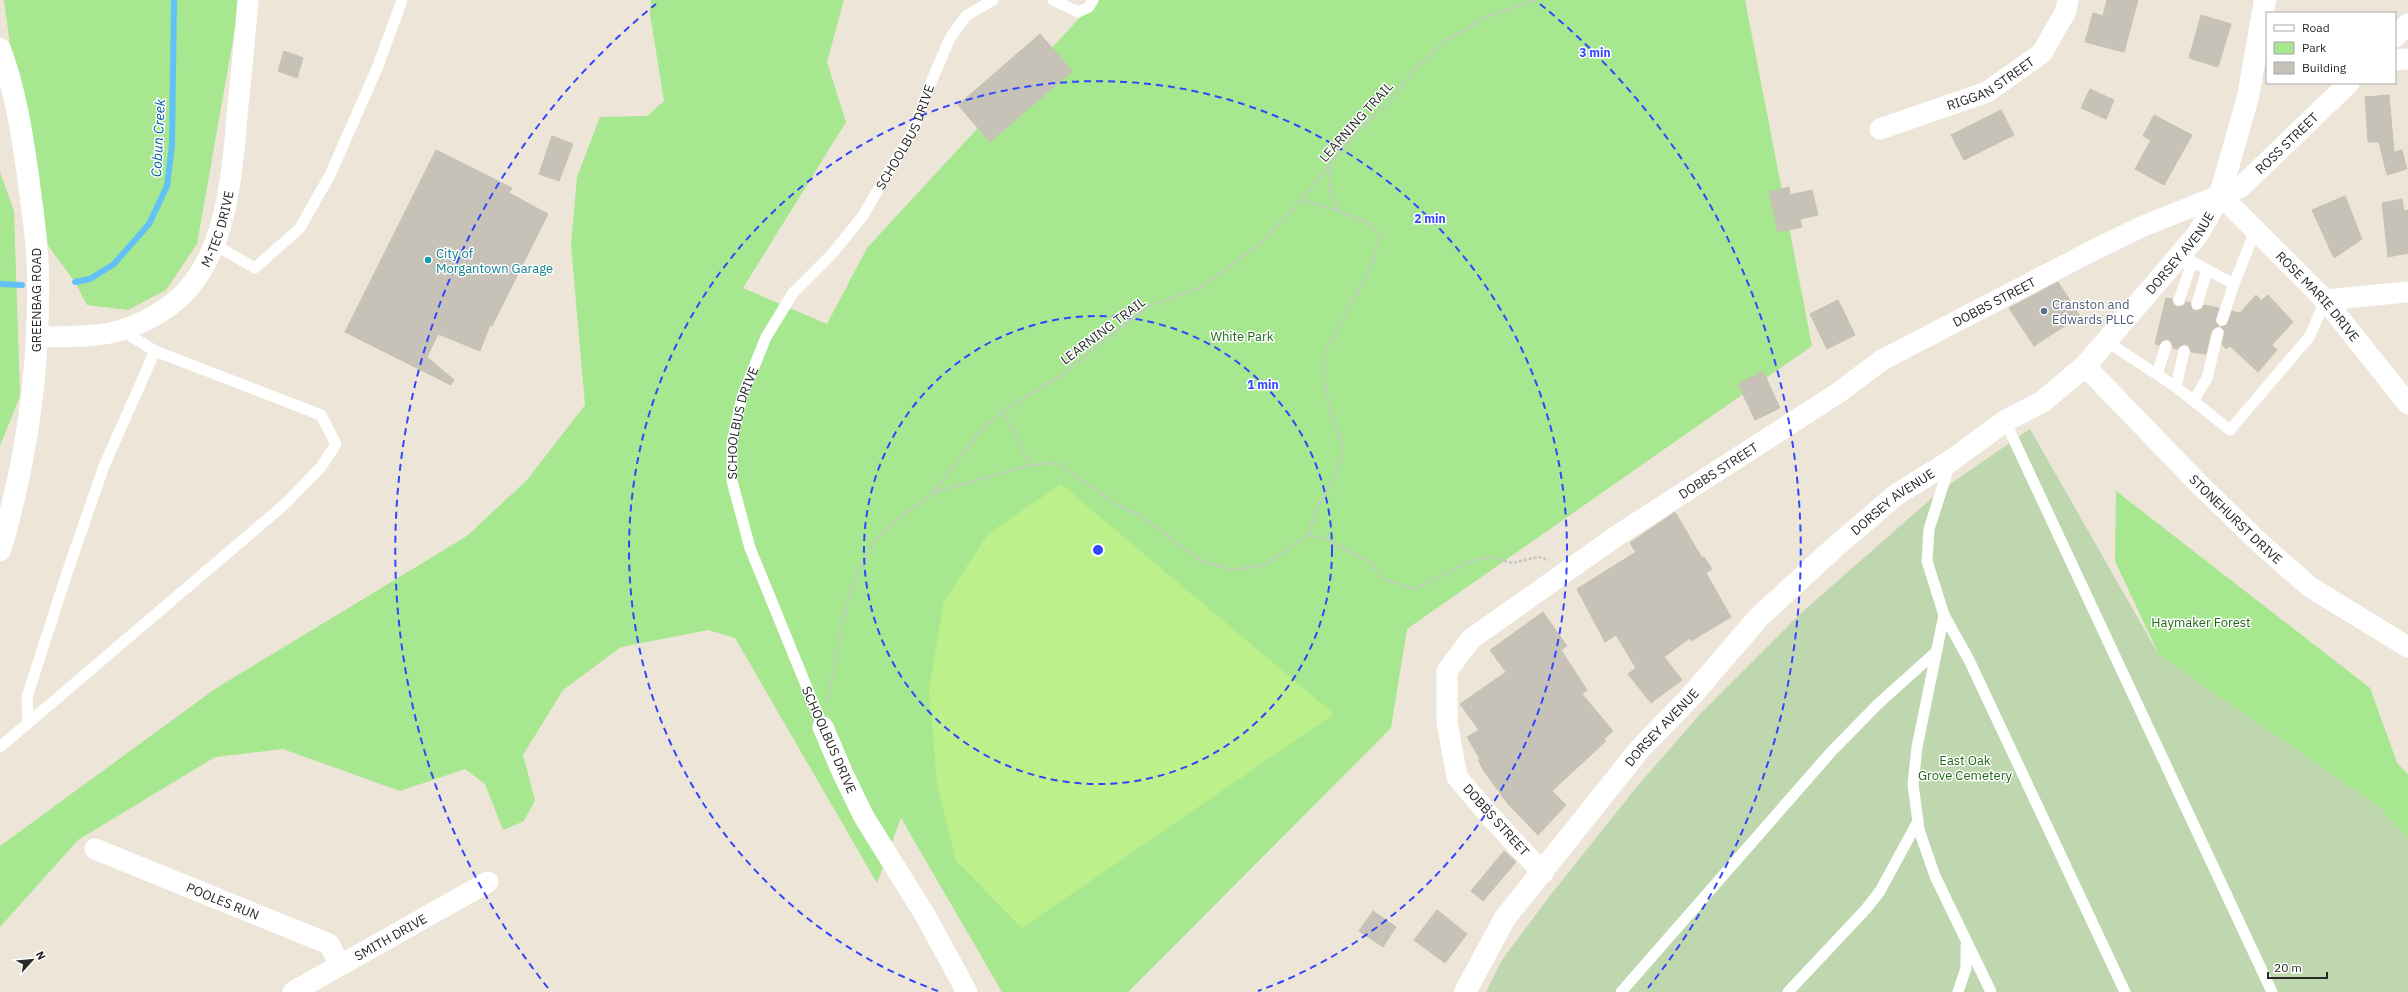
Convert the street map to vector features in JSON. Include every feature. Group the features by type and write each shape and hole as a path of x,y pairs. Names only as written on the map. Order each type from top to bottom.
{"street":[{"name":"M-TEC DRIVE","path":"37,337 121,330 155,316 188,290 206,264 215,245 224,216 235,140 248,0"},
{"name":"RIGGAN STREET","path":"1880,129 1987,92 2042,53 2066,11 2068,0"},
{"name":"DORSEY AVENUE","path":"1472,987 1505,918 1543,873 1639,750 1692,695 1759,618 1834,547 1896,495 1952,460 2005,421 2042,402 2085,366 2106,341 2186,259 2220,195 2248,97 2265,0"},
{"path":"2396,36 2408,24"},
{"name":"GREENBAG ROAD","path":"0,49 8,70 24,148 35,228 38,274 37,337 32,403 23,458 0,550"},
{"path":"2396,60 2408,59"},
{"name":"ROSS STREET","path":"2220,195 2241,187 2348,84"},
{"name":"ROSE MARIE DRIVE","path":"2220,195 2325,300 2408,404"},
{"name":"DOBBS STREET","path":"1543,873 1490,816 1457,776 1447,722 1447,671 1471,640 1618,535 1838,394 1882,360 2141,227 2220,195"},
{"path":"2325,300 2408,292"},
{"name":"STONEHURST DRIVE","path":"2085,366 2198,483 2310,587 2408,647"},
{"name":"SCHOOLBUS DRIVE","path":"824,727 843,774 864,817 925,915 967,992"},
{"name":"POOLES RUN","path":"95,849 329,944 340,965"},
{"name":"SMITH DRIVE","path":"293,992 488,882"}],"lane":[{"path":"215,245 255,268 300,228 330,175 378,66 402,0"},
{"name":"SCHOOLBUS DRIVE","path":"824,727 750,548 732,481 732,442 742,397 766,337 793,293 832,254 862,217 914,129 929,87 950,38 966,16 993,0"},
{"path":"1053,0 1078,12 1089,7 1093,0"},
{"path":"2222,320 2234,284 2255,231"},
{"path":"2179,300 2186,259 2234,284"},
{"path":"2197,304 2207,270"},
{"path":"2106,341 2176,387 2230,430 2310,336 2325,300"},
{"path":"0,747 28,721 285,504 321,467 336,444 321,415 155,351 121,330"},
{"path":"2194,400 2207,378 2218,333"},
{"path":"2157,374 2166,346"},
{"path":"28,721 27,697 67,573 104,466 155,351"},
{"path":"2176,387 2184,351"},
{"path":"2005,421 2272,992"},
{"path":"1952,460 1929,529 1927,561 1944,615 1969,660 2125,992"},
{"path":"1944,615 1917,747 1913,784 1918,821 1935,876 1991,992"},
{"path":"1621,992 1831,752 1878,704 1937,651"},
{"path":"1788,992 1866,909 1880,891 1918,821"},
{"path":"1958,992 1966,968 1965,939"}],"path":[{"name":"LEARNING TRAIL","path":"824,727 843,619 854,581 872,544 894,522 932,494 981,430 1003,411 1062,375 1147,307 1202,287 1259,245 1302,199 1357,132 1388,103 1417,68 1444,42 1484,18 1535,0"},
{"path":"1329,166 1330,192 1341,213"},
{"path":"932,494 1030,465 1058,463 1114,503 1140,515 1201,561 1233,570 1265,565 1308,535 1316,510 1340,466 1343,446 1331,414 1323,370 1326,350 1372,265 1380,234 1365,221 1302,199"},
{"path":"1003,411 1030,465"},
{"path":"1308,535 1324,538 1370,562 1383,579 1415,589 1474,560 1491,557 1512,563 1538,557 1576,566"}],"green space":[{"path":"4,0 240,0 197,244 166,290 128,310 87,305 75,282 35,228"},
{"name":"White Park","path":"651,0 844,0 827,62 846,122 743,288 827,324 867,248 1096,0 1745,0 1812,346 1407,629 1391,728 1128,992 1002,992 901,818 877,883 735,638 708,630 621,647 563,690 523,755 535,800 524,821 503,830 485,784 465,769 400,791 283,749 215,757 78,840 0,927 0,846 215,689 467,536 527,480 585,405 571,245 577,177 600,117 647,116 664,101 650,14"},
{"path":"0,172 14,211 20,396 0,446"},
{"name":"East Oak Grove Cemetery","path":"2030,429 2159,655 2378,806 2408,838 2408,992 1486,992 1502,960 1549,897 1635,789 1701,713 1800,614 1940,491"},
{"path":"1061,484 1334,714 1022,928 956,861 937,785 929,689 944,601 988,534"},
{"name":"Haymaker Forest","path":"2116,491 2370,688 2397,763 2408,774 2408,838 2378,806 2159,655 2115,561"}],"building":[{"path":"2107,0 2138,0 2124,52 2085,42 2093,13 2103,16"},
{"path":"2201,15 2231,24 2218,67 2189,58"},
{"path":"1040,34 1072,71 990,142 958,105"},
{"path":"284,51 303,58 297,78 278,71"},
{"path":"2090,89 2114,100 2106,119 2081,108"},
{"path":"2389,95 2394,152 2402,150 2407,169 2387,175 2379,142 2368,142 2365,97"},
{"path":"2001,110 2014,135 1964,160 1951,135"},
{"path":"2154,115 2192,135 2164,185 2135,169 2151,140 2143,136"},
{"path":"552,136 573,144 559,181 539,174"},
{"name":"City of Morgantown Garage","path":"436,150 512,188 509,193 548,214 492,326 490,325 480,351 438,334 427,357 454,380 451,385 345,332"},
{"path":"1789,187 1790,195 1812,190 1818,215 1800,219 1802,227 1778,232 1769,192"},
{"path":"2345,196 2362,239 2334,258 2312,210"},
{"path":"2402,199 2404,211 2408,210 2408,253 2388,257 2382,203"},
{"name":"Cranston and Edwards PLLC","path":"2058,282 2080,316 2034,346 2009,308"},
{"path":"2256,295 2261,301 2268,295 2293,322 2272,345 2277,350 2258,372 2230,346 2226,349 2222,344 2225,331 2221,327 2227,325 2232,311 2240,313"},
{"path":"2166,298 2172,299 2173,304 2177,307 2183,306 2186,302 2190,302 2192,309 2195,311 2202,309 2204,305 2219,308 2215,321 2219,326 2211,331 2206,354 2191,352 2189,346 2185,344 2177,349 2173,348 2168,339 2162,341 2159,345 2155,344"},
{"path":"1838,300 1855,335 1827,349 1810,314"},
{"path":"1763,371 1780,408 1755,420 1738,384"},
{"path":"1675,512 1702,558 1704,557 1712,569 1706,573 1731,617 1691,641 1690,638 1664,657 1682,680 1651,703 1628,674 1636,668 1616,635 1605,642 1577,589 1636,552 1630,543"},
{"path":"1543,612 1567,646 1561,650 1587,690 1582,694 1613,731 1604,739 1606,741 1552,791 1566,805 1538,835 1508,804 1484,771 1478,760 1480,759 1467,737 1479,730 1460,704 1506,672 1490,650"},
{"path":"1504,851 1516,862 1483,901 1471,891"},
{"path":"1437,910 1467,934 1445,963 1414,940"},
{"path":"1373,911 1396,927 1383,947 1359,931"}],"waterway":[{"name":"Cobun Creek","path":"75,282 90,279 114,264 149,224 167,186 172,145 174,0"},
{"name":"Cobun Creek","path":"0,284 22,285"}],"place":[{"name":"City of Morgantown Garage","path":"428,260"},
{"name":"Cranston and Edwards PLLC","path":"2044,311"}]}
